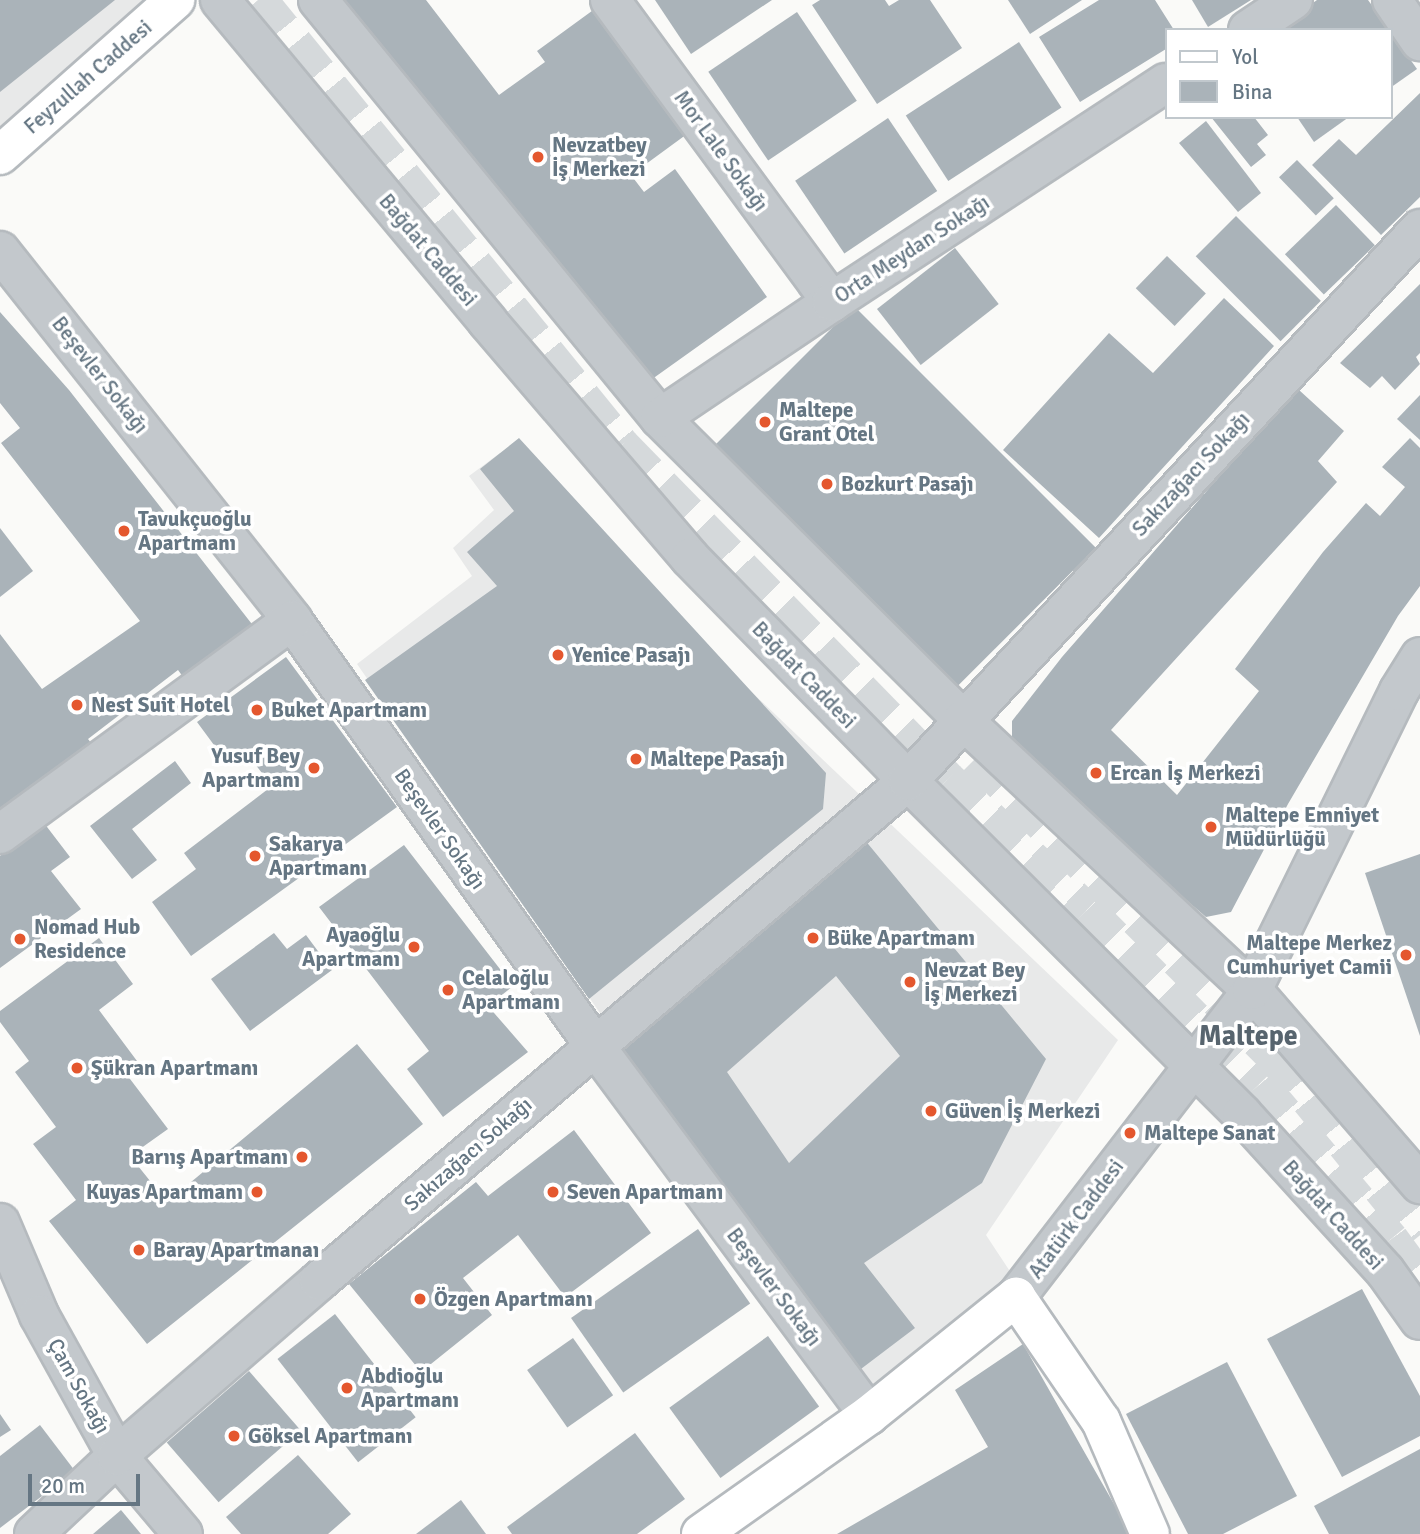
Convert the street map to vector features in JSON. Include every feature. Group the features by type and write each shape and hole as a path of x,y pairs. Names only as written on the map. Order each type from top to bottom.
{"main road":[{"name":"Feyzullah Caddesi","path":"0,155 175,0"},
{"name":"Atatürk Caddesi","path":"701,1534 869,1415 1016,1297"},
{"path":"1016,1297 1101,1421 1150,1534"}],"street":[{"name":"Bağdat Caddesi","path":"220,0 487,321 690,558 908,781 1242,1114 1385,1271 1420,1320"},
{"path":"318,0 660,418 963,720 1252,990 1420,1184"},
{"name":"Mor Lale Sokağı","path":"610,0 831,302"},
{"path":"1251,28 1293,0"},
{"path":"1392,0 1420,41"},
{"name":"Orta Meydan Sokağı","path":"660,418 831,302 1164,84"},
{"name":"Sakızağacı Sokağı","path":"34,1534 117,1455 908,781 1420,229"},
{"name":"Beşevler Sokağı","path":"0,251 292,621 594,1046 869,1415"},
{"path":"0,834 292,621"},
{"name":"Atatürk Caddesi","path":"1016,1297 1252,990 1393,703 1420,657"},
{"name":"Çam Sokağı","path":"0,1223 39,1315 117,1455 183,1534"}],"shaded area":[{"path":"0,0 151,0 0,132"},
{"path":"500,453 1118,1040 986,1235 1017,1282 866,1395 357,664 472,576 453,548 494,510 469,476"}],"building":[{"path":"0,0 115,0 0,92"},
{"path":"330,0 426,0 499,95 545,62 537,51 596,8 687,134 631,175 644,192 675,169 767,297 641,387"},
{"path":"655,0 772,0 691,54"},
{"path":"820,0 885,0 889,6 899,0 930,0 962,48 877,104 812,5"},
{"path":"1008,0 1082,0 1030,34"},
{"path":"1099,0 1155,0 1173,28 1164,28 1164,50 1080,102 1039,37"},
{"path":"1192,0 1251,0 1208,27"},
{"path":"1317,0 1368,0 1389,28 1278,28"},
{"path":"797,12 857,101 768,161 708,72"},
{"path":"1392,34 1417,69 1392,87"},
{"path":"1019,42 1061,107 948,181 906,116"},
{"path":"1420,93 1420,197 1381,235 1312,165 1339,139 1356,155"},
{"path":"888,118 937,191 844,254 795,181"},
{"path":"1213,119 1256,119 1268,135 1257,144 1266,155 1251,167"},
{"path":"1298,119 1346,119 1314,142"},
{"path":"1206,121 1261,193 1238,212 1179,143"},
{"path":"1297,160 1334,198 1316,215 1279,177"},
{"path":"1336,205 1375,245 1324,295 1285,254"},
{"path":"1236,216 1321,301 1281,341 1196,256"},
{"path":"955,248 999,304 921,365 877,309"},
{"path":"1167,256 1206,294 1175,326 1136,288"},
{"path":"1420,284 1420,353 1416,357 1420,364 1395,390 1382,376 1370,388 1340,363"},
{"path":"1224,298 1274,346 1099,538 1003,450 1109,333 1153,373"},
{"path":"854,306 1096,548 950,693 708,452"},
{"path":"0,312 69,390 255,628 186,681 178,670 88,739 95,748 0,819 0,634 42,689 140,621 1,443 20,428 0,403"},
{"path":"1299,390 1344,431 1318,461 1337,482 1111,730 1177,795 1259,691 1235,669 1323,552 1366,503 1380,516 1405,487 1382,467 1410,438 1420,448 1420,586 1398,616 1288,804 1231,912 1206,917 1012,750 1012,721 1062,657"},
{"path":"1420,395 1420,440 1397,419"},
{"path":"519,438 826,773 823,809 589,999 365,680 497,586 467,552 514,511 480,469"},
{"path":"0,528 33,571 0,597"},
{"path":"286,657 397,807 191,956 152,902 196,869 184,853 272,786 245,751 228,764 197,722"},
{"path":"175,761 191,783 132,829 157,860 132,879 90,826"},
{"path":"44,823 70,857 51,871 81,909 0,968 0,856"},
{"path":"864,839 1046,1059 982,1183 864,1263 915,1328 853,1375 615,1042","holes":["836,976 900,1056 789,1163 727,1072"]},
{"path":"404,845 513,986 488,1006 528,1052 443,1117 407,1069 429,1051 319,907"},
{"name":"Maltepe Merkez Cumhuriyet Camii","path":"1420,854 1420,1036 1365,873"},
{"path":"274,933 287,949 306,935 332,970 250,1031 211,979"},
{"path":"99,938 133,984 99,1010 140,1065 127,1075 168,1129 130,1156 167,1202 357,1044 423,1124 147,1344 49,1221 76,1200 33,1144 56,1127 15,1072 29,1061 0,1022 0,1011"},
{"path":"574,1130 651,1233 565,1297 518,1235 463,1278 492,1315 421,1372 349,1284 476,1182 488,1196"},
{"path":"698,1229 750,1304 623,1392 571,1318"},
{"path":"1362,1289 1420,1396 1420,1436 1342,1477 1267,1339"},
{"name":"Abdioğlu Apartmanı","path":"335,1314 416,1417 358,1462 277,1359"},
{"path":"768,1336 819,1406 720,1478 669,1408"},
{"path":"573,1338 613,1395 567,1427 527,1370"},
{"path":"1023,1344 1131,1534 837,1534 988,1447 955,1390"},
{"path":"1227,1362 1297,1496 1223,1534 1188,1534 1126,1414"},
{"name":"Göksel Apartmanı","path":"249,1371 301,1431 219,1502 167,1443"},
{"path":"0,1414 11,1430 0,1437"},
{"path":"40,1425 75,1471 0,1528 0,1456"},
{"path":"635,1433 685,1499 637,1534 512,1534 507,1527"},
{"path":"1420,1449 1420,1534 1329,1534 1314,1506"},
{"path":"298,1455 351,1514 328,1534 241,1534 226,1517"},
{"path":"461,1500 486,1534 416,1534"},
{"path":"121,1510 141,1534 93,1534"}],"tunnel":[{"path":"258,0 621,446 947,780 1086,911 1259,1085 1390,1240 1420,1281"},
{"path":"977,757 1274,1055 1420,1235"}],"place":[{"name":"Nevzatbey İş Merkezi","path":"538,157"},
{"name":"Maltepe Grant Otel","path":"765,422"},
{"name":"Bozkurt Pasajı","path":"827,484"},
{"name":"Tavukçuoğlu Apartmanı","path":"124,531"},
{"name":"Yenice Pasajı","path":"558,655"},
{"name":"Nest Suit Hotel","path":"77,705"},
{"name":"Buket Apartmanı","path":"257,710"},
{"name":"Maltepe Pasajı","path":"636,759"},
{"name":"Yusuf Bey Apartmanı","path":"314,768"},
{"name":"Ercan İş Merkezi","path":"1096,773"},
{"name":"Maltepe Emniyet Müdürlüğü","path":"1211,827"},
{"name":"Sakarya Apartmanı","path":"255,856"},
{"name":"Büke Apartmanı","path":"813,938"},
{"name":"Nomad Hub Residence","path":"20,939"},
{"name":"Ayaoğlu Apartmanı","path":"414,947"},
{"name":"Maltepe Merkez Cumhuriyet Camii","path":"1406,955"},
{"name":"Nevzat Bey İş Merkezi","path":"910,982"},
{"name":"Celaloğlu Apartmanı","path":"448,990"},
{"name":"Şükran Apartmanı","path":"77,1068"},
{"name":"Güven İş Merkezi","path":"931,1111"},
{"name":"Maltepe Sanat","path":"1130,1133"},
{"name":"Barıış Apartmanı","path":"302,1157"},
{"name":"Kuyas Apartmanı","path":"257,1192"},
{"name":"Seven Apartmanı","path":"553,1192"},
{"name":"Baray Apartmanaı","path":"139,1250"},
{"name":"Özgen Apartmanı","path":"420,1299"},
{"name":"Abdioğlu Apartmanı","path":"347,1388"},
{"name":"Göksel Apartmanı","path":"234,1436"}],"district":[{"name":"Maltepe","path":"1248,1036"}]}
